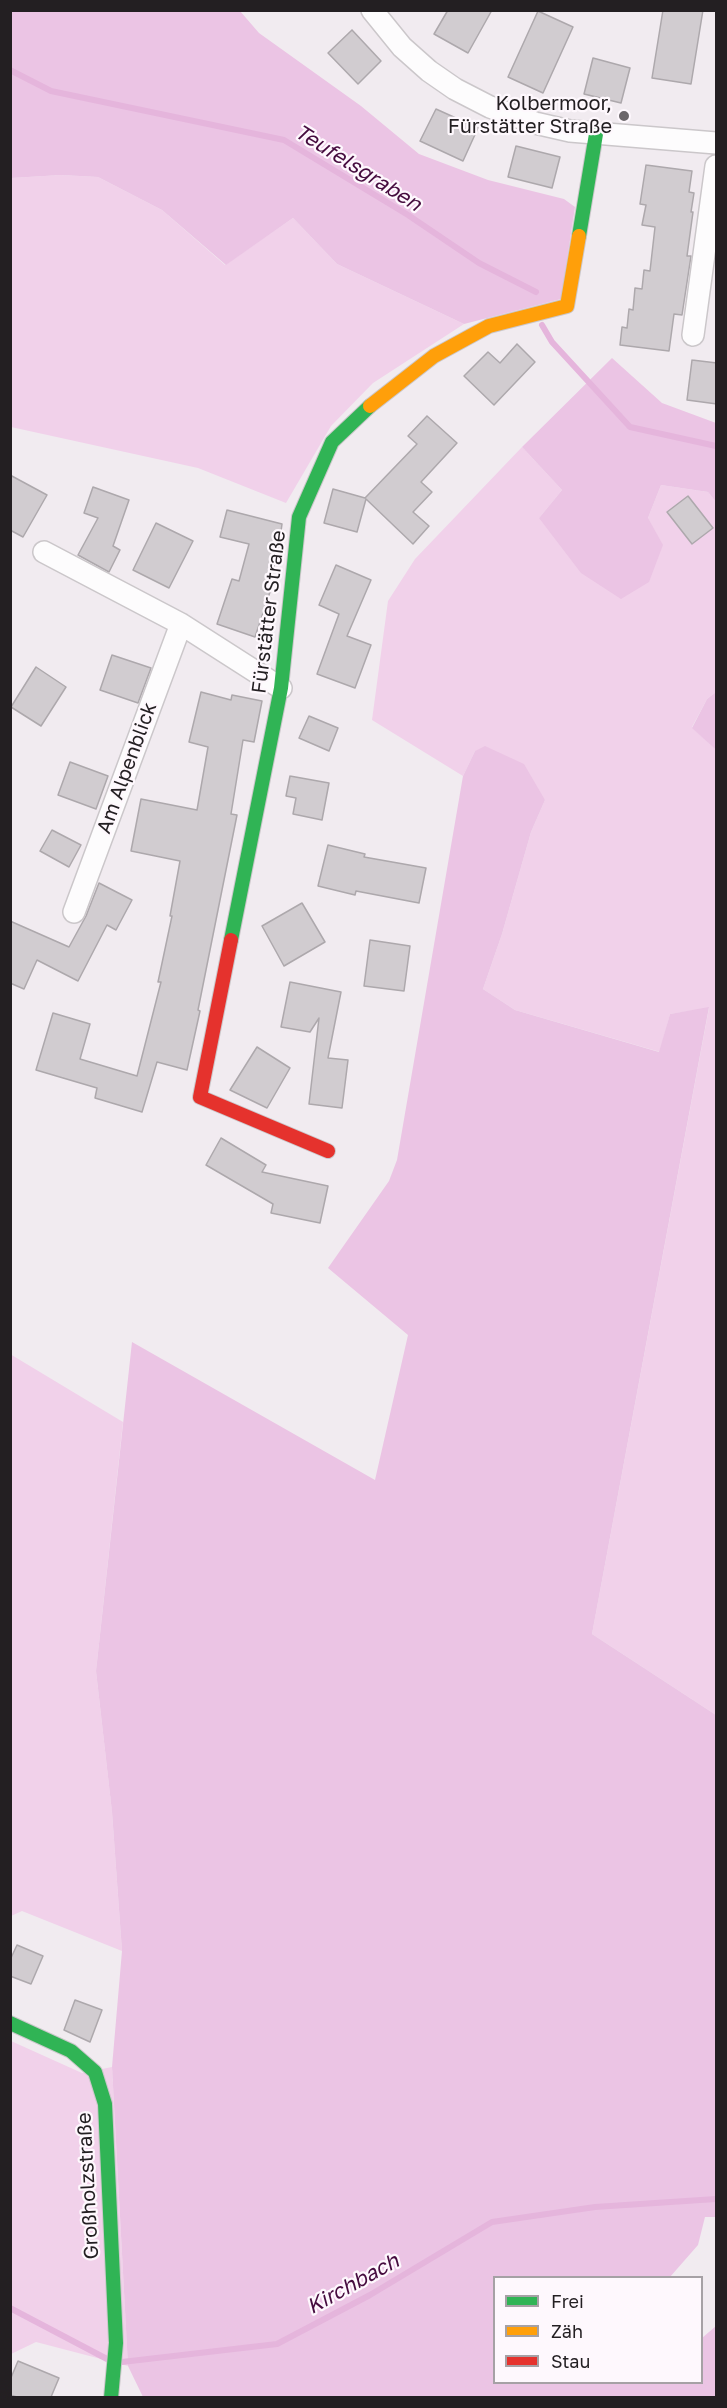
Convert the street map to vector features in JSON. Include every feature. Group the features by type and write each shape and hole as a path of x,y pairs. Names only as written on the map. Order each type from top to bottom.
{"street":[{"path":"372,10 402,47 429,71 455,89 490,107 535,123 570,131 717,143"},
{"name":"Fürstätter Straße","path":"328,1151 200,1097 281,688 299,518 332,442 375,401 434,356 489,326 567,306 596,134"},
{"path":"693,334 717,166"},
{"path":"44,552 181,624 281,688"},
{"name":"Am Alpenblick","path":"74,912 181,624"},
{"name":"Großholzstraße","path":"10,2022 71,2051 95,2072 105,2104 116,2343 111,2397"}],"shaded area":[{"path":"11,11 240,11 259,33 361,106 419,154 488,180 564,199 575,207 561,299 464,324 337,264 293,218 226,265 162,210 98,177 61,175 11,178"},
{"path":"61,175 98,177 162,210 225,265 293,218 337,264 464,324 373,383 331,426 286,503 198,468 11,427 11,178"},
{"path":"612,358 662,403 716,423 716,502 708,492 661,485 648,518 663,545 649,582 621,599 581,573 539,518 562,490 522,447"},
{"path":"522,447 562,490 539,518 648,518 661,485 708,492 716,502 716,692 707,699 692,727 716,750 716,1715 592,1634 709,1008 670,1014 660,1052 515,1010 483,989 502,934 531,832 545,800 475,751 463,776 372,720 388,601 415,559"},
{"path":"716,692 716,750 692,728 707,699"},
{"path":"485,746 524,764 545,800 531,832 502,934 483,989 515,1010 659,1052 670,1014 709,1007 592,1634 716,1715 716,2217 705,2217 698,2245 671,2276 493,2276 493,2384 703,2384 703,2337 716,2326 716,2397 143,2397 128,2366 112,2067 122,1951 112,1812 96,1671 132,1342 375,1480 408,1335 328,1268 389,1181 397,1160 463,776 475,751"},
{"path":"10,1354 123,1422 96,1671 112,1812 122,1951 22,1911 11,1916"},
{"path":"11,2041 82,2073 112,2067 128,2366 36,2342 11,2354"}],"building":[{"path":"448,10 492,10 468,53 434,34"},
{"path":"663,10 703,10 691,84 652,78"},
{"path":"538,11 573,27 543,93 508,77"},
{"path":"352,30 381,61 358,84 328,53"},
{"path":"593,58 630,68 621,103 584,94"},
{"path":"436,109 478,128 463,161 420,141"},
{"path":"516,146 560,157 552,188 508,177"},
{"path":"646,165 692,171 689,192 694,193 691,212 693,212 687,256 691,256 682,315 674,314 669,351 620,345 622,327 627,328 629,309 633,310 635,288 642,289 644,270 650,271 655,227 642,225 646,205 640,204"},
{"path":"517,344 535,362 494,405 464,376 488,352 500,363"},
{"path":"692,360 717,363 717,404 687,400"},
{"path":"427,416 457,443 421,482 432,492 413,512 429,526 413,544 366,499 357,532 324,523 333,489 365,498 417,444 408,436"},
{"path":"10,475 47,495 23,537 10,530"},
{"path":"93,487 129,500 113,546 120,550 109,572 78,555 98,518 84,513"},
{"path":"688,496 713,528 692,544 667,512"},
{"path":"227,510 282,524 268,591 270,592 255,637 217,624 232,579 239,581 249,544 220,537"},
{"path":"156,523 193,541 169,588 133,570"},
{"path":"336,565 371,580 347,636 371,645 355,688 317,674 339,614 319,605"},
{"path":"112,655 151,668 138,703 100,690"},
{"path":"36,667 66,687 41,726 11,707"},
{"path":"201,692 231,700 232,695 262,701 254,742 243,740 231,814 237,815 187,1070 157,1062 142,1112 95,1098 97,1088 36,1070 53,1013 90,1024 80,1059 137,1076 161,982 158,982 172,916 170,916 180,861 131,851 141,799 197,810 208,747 189,742"},
{"path":"309,716 338,728 329,751 299,738"},
{"path":"70,762 108,776 96,809 58,795"},
{"path":"290,776 329,783 322,820 293,814 296,798 286,796"},
{"path":"52,830 81,845 69,867 40,851"},
{"path":"328,845 365,854 364,857 426,868 419,903 356,891 355,895 318,886"},
{"path":"99,883 132,900 116,930 107,925 78,981 37,960 24,989 10,983 10,921 69,947 86,916"},
{"path":"302,903 325,942 284,966 262,926"},
{"path":"370,940 410,946 404,991 364,986"},
{"path":"290,982 341,992 328,1058 348,1060 342,1108 309,1104 319,1018 310,1032 281,1027"},
{"path":"257,1047 290,1068 267,1108 230,1090"},
{"path":"221,1138 266,1165 262,1172 328,1186 320,1223 271,1213 273,1204 206,1165"},
{"path":"17,1945 43,1956 31,1984 10,1976 10,1960"},
{"path":"75,2000 102,2010 90,2042 64,2030"},
{"path":"18,2361 59,2378 51,2397 10,2395 10,2380"}],"waterway":[{"name":"Teufelsgraben","path":"10,70 51,91 284,140 408,215 479,263 536,292"},
{"name":"Teufelsgraben","path":"542,325 552,342 630,427 716,446"},
{"name":"Kirchbach","path":"122,2362 277,2344 370,2295 492,2222 595,2207 716,2199"},
{"name":"Kirchbach","path":"10,2308 107,2359"}],"traffic: fast":[{"path":"579,236 596,134"},
{"path":"231,940 281,688 299,517 332,442 370,406"},
{"path":"10,2023 71,2051 95,2072 105,2104 116,2343 111,2398"}],"traffic: slow":[{"path":"370,406 434,356 489,326 567,306 579,236"}],"traffic: jam":[{"path":"231,940 200,1097 328,1151"}],"place":[{"name":"Kolbermoor, Fürstätter Straße","path":"624,116"}]}
